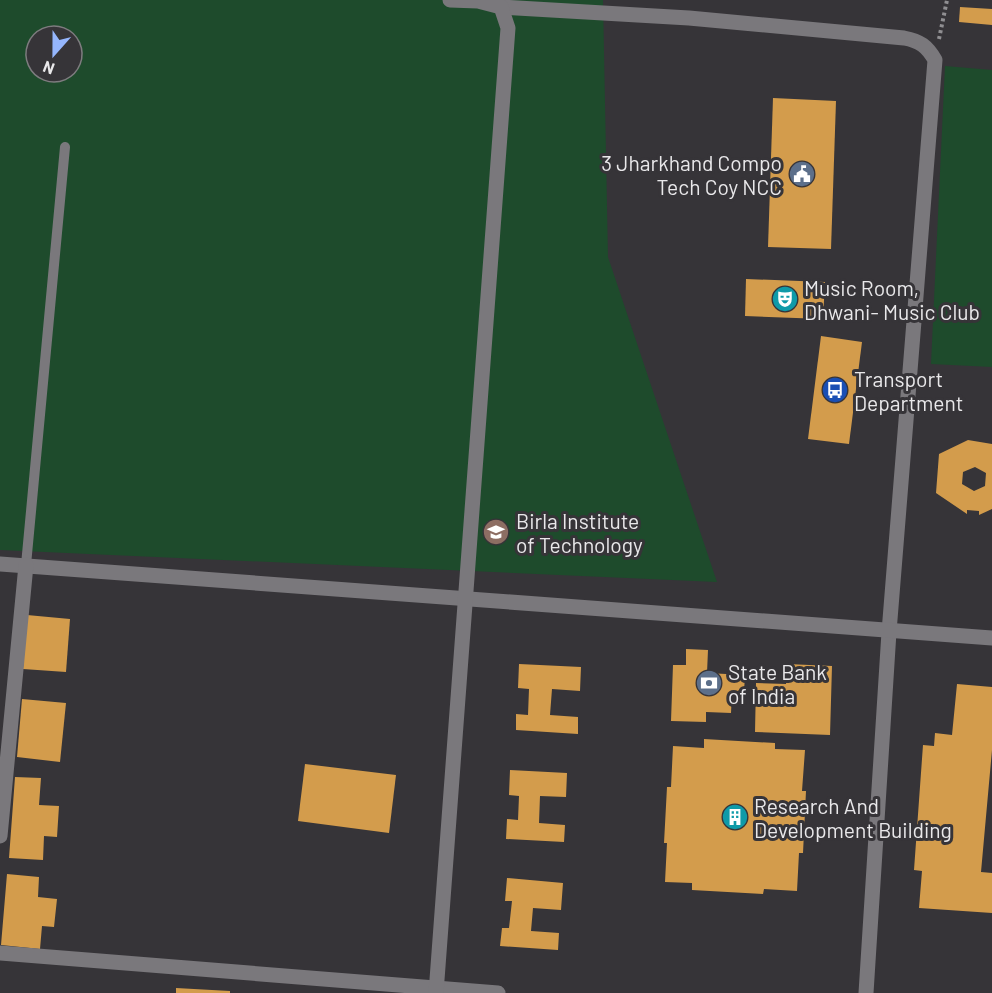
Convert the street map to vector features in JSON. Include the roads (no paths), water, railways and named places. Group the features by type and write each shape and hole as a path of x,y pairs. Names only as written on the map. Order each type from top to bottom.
{"street":[{"path":"450,0 478,1 501,7 689,18 904,38 924,45 935,60 889,632 866,993"},
{"path":"436,991 467,601 508,28 501,7"},
{"path":"0,564 467,601 992,638"},
{"path":"0,836 26,565"},
{"path":"0,953 436,991 498,993"}],"lane":[{"path":"26,565 65,147"}],"place":[{"name":"3 Jharkhand Compo Tech Coy NCC","path":"802,174"},
{"name":"Music Room, Dhwani- Music Club","path":"785,299"},
{"name":"Transport Department","path":"835,390"},
{"name":"Birla Institute of Technology","path":"496,532"},
{"name":"State Bank of India","path":"709,683"},
{"name":"Research And Development Building","path":"735,817"}]}
